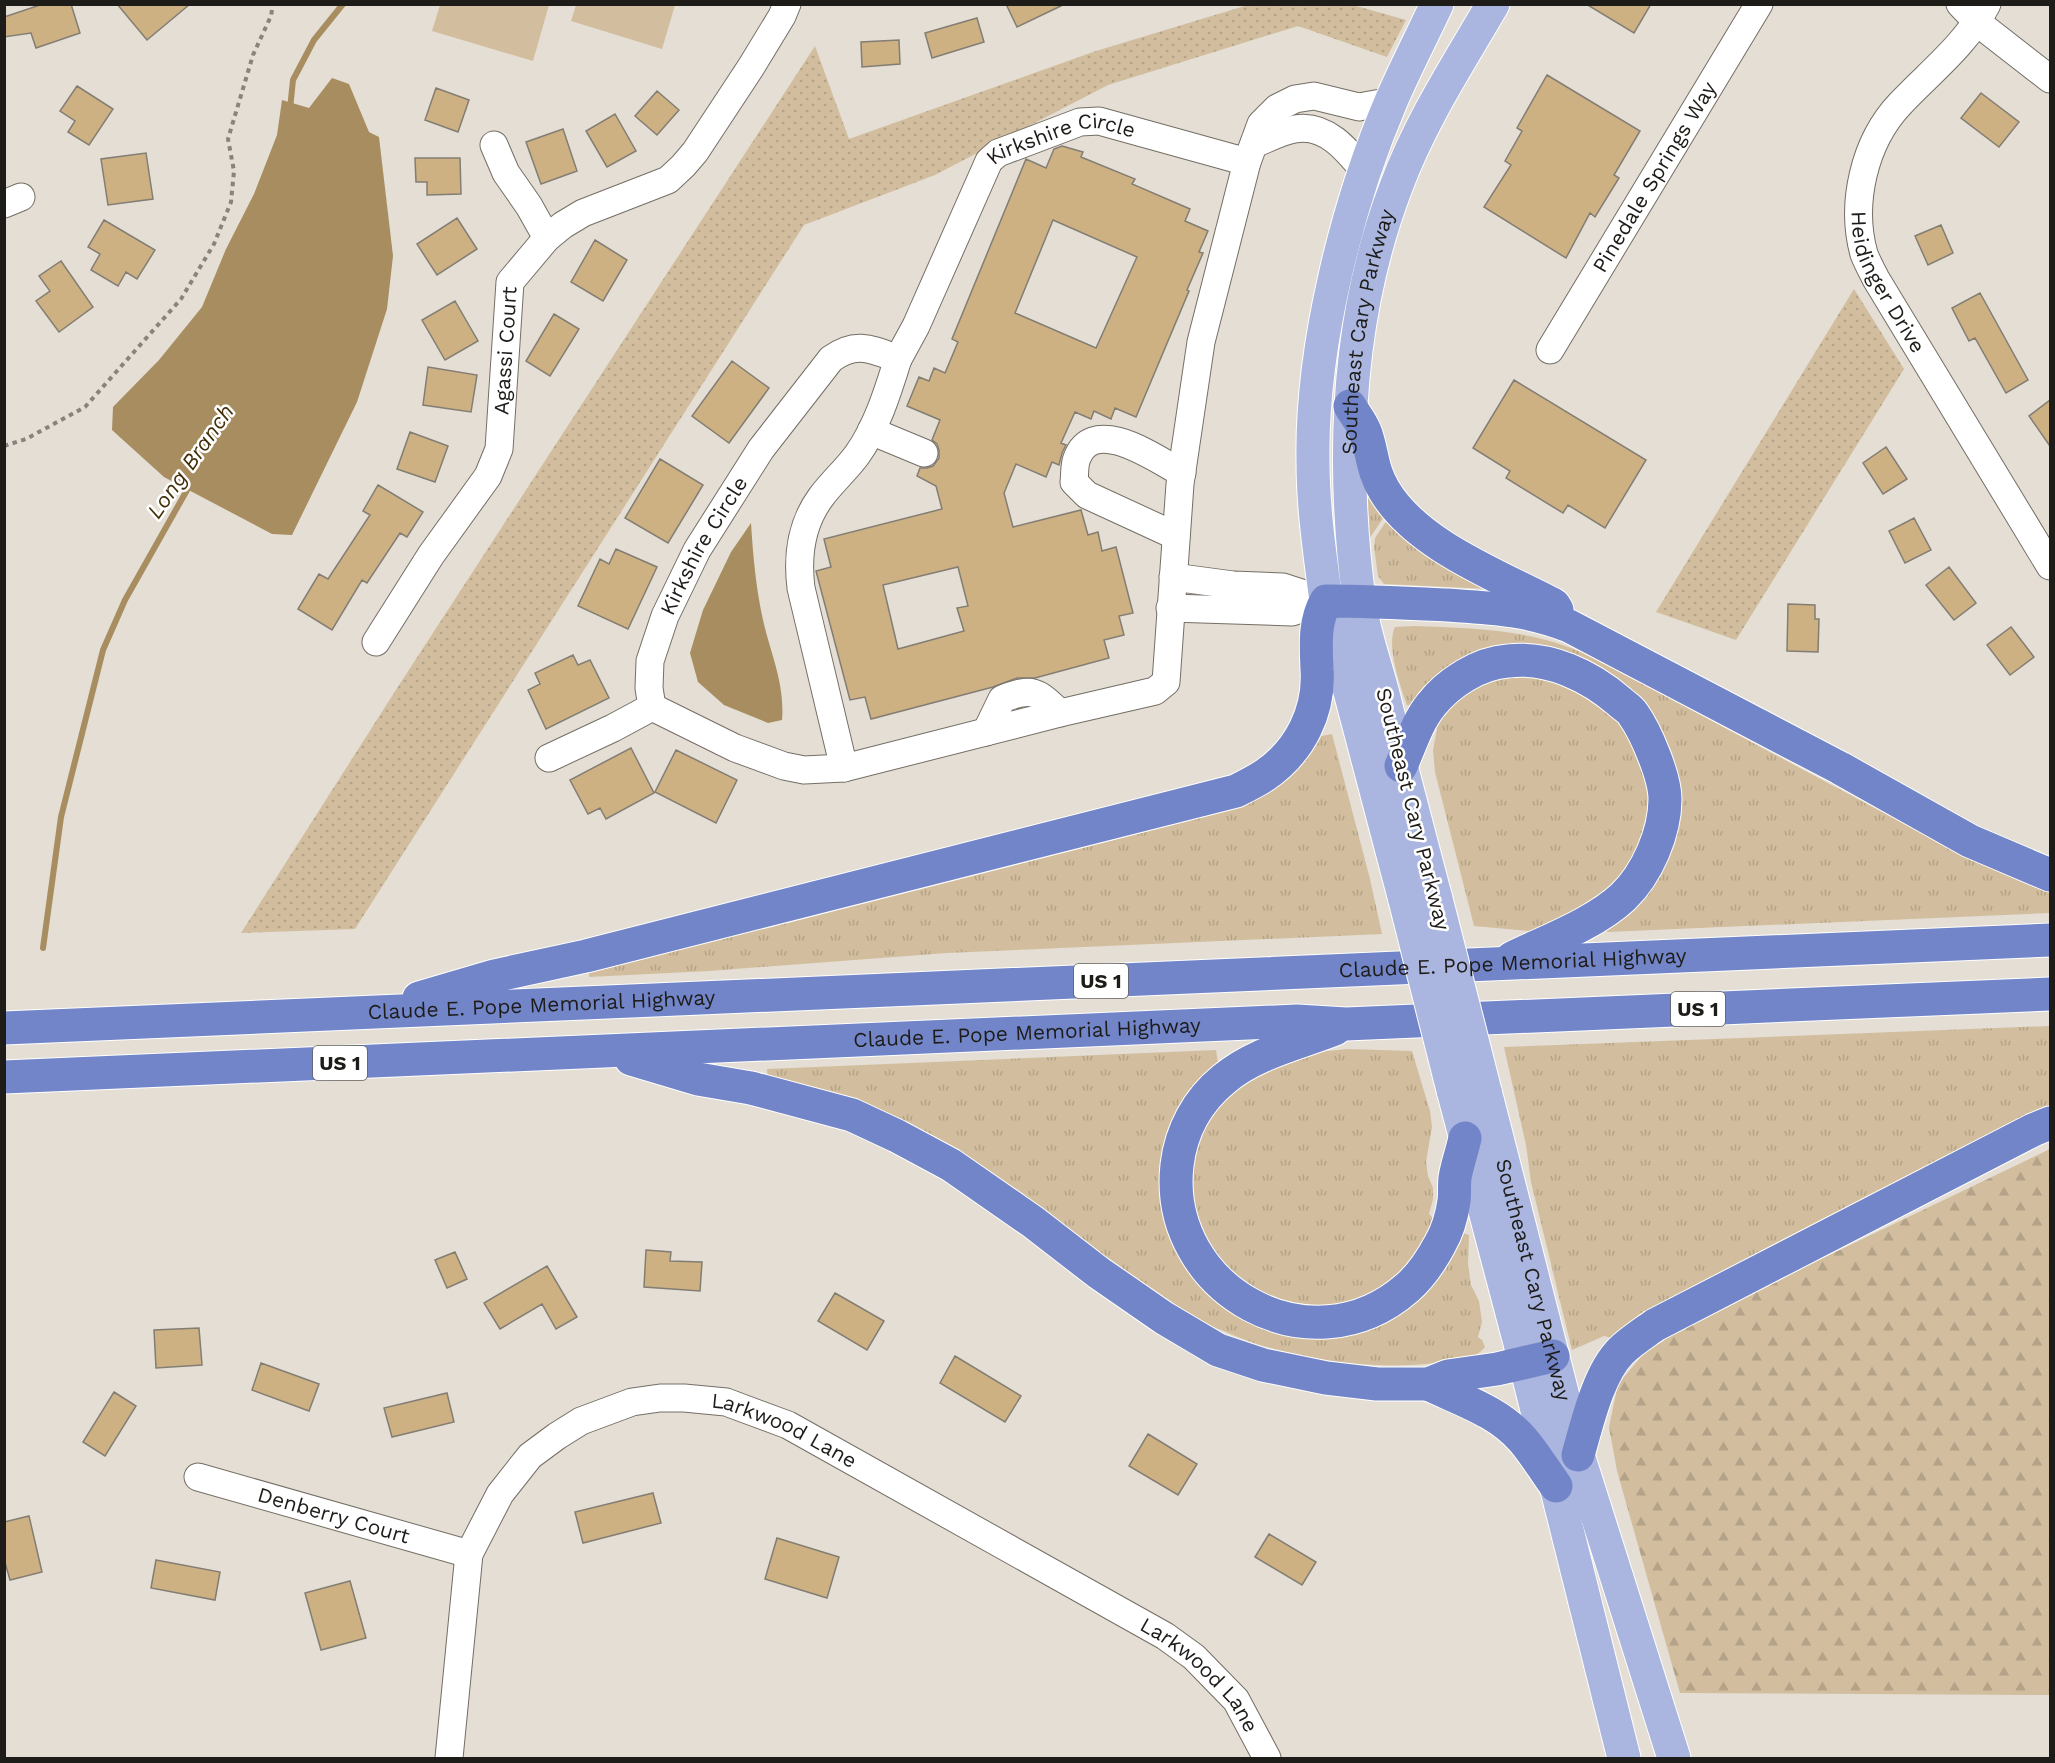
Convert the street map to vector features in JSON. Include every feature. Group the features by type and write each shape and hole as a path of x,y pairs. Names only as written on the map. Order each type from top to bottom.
{"highway":[{"path":"1350,406 1366,432 1374,471 1385,492 1402,515 1420,531 1444,546 1554,605 1569,626"},
{"path":"372,1011 494,976 586,957 1236,791 1266,775 1304,735 1315,702 1317,625 1320,612 1326,602 1359,601 1511,609 1569,626 1840,768 1970,841 2050,875"},
{"path":"1401,766 1420,723 1430,706 1446,689 1474,670 1507,660 1540,662 1578,673 1605,688 1633,713 1653,750 1665,798 1661,827 1652,853 1639,876 1624,896 1603,913 1500,964"},
{"name":"Claude E. Pope Memorial Highway","path":"4,1028 2050,940"},
{"name":"Claude E. Pope Memorial Highway","path":"4,1077 1297,1021 1346,1024 2050,994"},
{"path":"1346,1024 1298,1043 1267,1052 1242,1067 1224,1079 1206,1096 1189,1122 1182,1138 1176,1171 1175,1185 1179,1211 1186,1236 1193,1250 1225,1288 1239,1299 1272,1315 1306,1323 1343,1320 1366,1313 1390,1301 1422,1272 1441,1242 1454,1202 1455,1178 1465,1138"},
{"path":"605,1051 698,1079 751,1088 852,1115 897,1136 951,1165 1034,1222 1099,1273 1164,1318 1218,1350 1263,1365 1326,1378 1377,1384 1428,1384 1448,1376 1539,1359"},
{"path":"1578,1455 1602,1380 1620,1352 1655,1325 2050,1123"},
{"path":"1428,1384 1486,1410 1509,1426 1524,1440 1556,1486"}],"main road":[{"name":"Southeast Cary Parkway","path":"1437,4 1392,101 1365,172 1333,288 1317,381 1313,459 1318,552 1326,602 1420,899 1485,1091 1539,1359 1556,1486 1624,1758"},
{"name":"Southeast Cary Parkway","path":"1493,4 1443,88 1413,146 1383,223 1363,304 1350,406 1349,484 1359,601 1401,766 1420,899 1453,1090 1465,1138 1539,1359 1578,1455 1674,1758"}],"street":[{"name":"Agassi Court","path":"376,642 431,555 488,476 499,450 510,282 547,238 583,213 668,180 683,166 695,152 751,67 787,4"},
{"name":"Pinedale Springs Way","path":"1550,350 1759,4"},
{"path":"1975,11 2050,79"},
{"name":"Heidinger Drive","path":"1975,11 1945,61 1898,106 1877,136 1864,172 1860,197 1860,234 1865,255 1876,279 2050,566"},
{"path":"549,758 651,707 735,748 784,766 804,770 844,768 1155,691 1166,682 1182,473 1201,342 1251,153 1261,124 1277,108 1295,99 1314,96 1359,107 1392,101"},
{"name":"Kirkshire Circle","path":"651,707 650,661 665,616 697,550 761,449 823,368 842,352 858,347 898,358 916,326 989,161 998,153 1080,122 1099,122 1251,153"},
{"path":"1251,153 1295,129 1312,129 1329,135 1347,150 1365,172"},
{"path":"494,145 506,173 529,206 547,238"},
{"path":"844,768 801,588 798,564 801,540 808,519 820,498 857,455 871,431 898,358"},
{"path":"871,431 924,453"},
{"path":"1176,536 1087,495 1074,482 1076,460 1083,448 1091,441 1107,438 1120,441 1182,473"},
{"path":"1173,577 1233,585 1283,587 1326,602"},
{"path":"1170,608 1292,612 1326,602"},
{"name":"Larkwood Lane","path":"449,1758 470,1554 500,1494 530,1456 581,1421 633,1402 660,1398 726,1402 788,1425 1165,1636 1194,1657 1236,1700 1267,1758"},
{"name":"Denberry Court","path":"198,1477 470,1554"}],"path":[{"path":"4,446 26,440 85,407 181,299 214,244 231,202 234,171 228,139 253,55 271,16 273,4"}],"green space":[{"path":"440,4 549,5 533,61 432,31"},
{"path":"576,4 675,5 662,49 571,21"},
{"path":"1248,5 1353,5 1406,20 1387,57 1298,26 1108,85 935,175 804,225 355,929 241,933 401,682 815,46 849,139 1096,51"},
{"path":"1854,289 1904,369 1736,640 1656,612"},
{"path":"1364,475 1384,517 1369,539"},
{"path":"1387,520 1490,589 1384,584 1378,576 1374,547 1375,538"},
{"path":"1415,626 1514,633 1582,652 1925,835 2031,884 2050,889 2050,913 1607,932 1605,923 1671,774 1566,655 1414,705 1407,705 1395,666 1392,644 1395,627"},
{"path":"1528,670 1606,701 1644,754 1653,810 1632,870 1576,917 1529,931 1474,926 1435,772 1433,750 1437,729 1431,725 1434,719 1480,682"},
{"path":"1332,734 1382,934 947,953 709,971 589,977 589,966 1085,843 1316,737"},
{"path":"2050,1026 2050,1112 1615,1339 1604,1336 1572,1350 1531,1182 1526,1145 1504,1047"},
{"path":"1348,1049 1412,1051 1430,1111 1432,1127 1426,1162 1433,1188 1433,1199 1429,1214 1439,1224 1408,1275 1333,1312 1258,1300 1202,1248 1186,1172 1216,1100 1296,1054"},
{"path":"1216,1050 1219,1071 1189,1099 1196,1279 1224,1306 1257,1324 1340,1333 1460,1232 1469,1235 1468,1264 1471,1285 1479,1301 1482,1322 1478,1337 1485,1347 1481,1351 1466,1358 1449,1361 1377,1365 1311,1358 1253,1343 1211,1326 768,1082 767,1069"},
{"path":"2050,1149 2050,1695 1680,1693 1617,1471 1609,1427 1618,1384 1646,1351 1700,1317"}],"water":[{"path":"332,78 349,84 369,132 379,137 393,256 387,309 357,402 292,535 272,534 164,477 112,430 113,407 159,360 202,307 226,249 254,194 277,135 282,100 309,108"},
{"path":"751,523 761,608 781,694 782,720 768,723 724,705 698,682 690,653 703,610 731,552"}],"building":[{"path":"43,4 71,4 80,33 36,48 31,33 4,37 4,17"},
{"path":"117,4 190,4 147,40"},
{"path":"1006,4 1065,4 1017,27"},
{"path":"1586,4 1651,4 1634,33"},
{"path":"977,18 984,42 932,58 925,33"},
{"path":"899,40 900,64 862,67 861,42"},
{"path":"1547,75 1640,131 1614,175 1619,178 1595,217 1590,213 1566,258 1484,207 1511,165 1505,161 1522,131 1517,128"},
{"path":"77,86 113,109 89,145 68,132 75,121 60,111"},
{"path":"436,88 469,100 458,132 425,120"},
{"path":"657,91 679,110 657,135 635,116"},
{"path":"1981,93 2019,122 1999,147 1961,118"},
{"path":"615,114 636,151 607,167 586,131"},
{"path":"563,129 577,171 541,184 526,142"},
{"path":"1062,146 1083,152 1081,157 1135,179 1132,184 1190,209 1185,221 1208,231 1199,252 1203,253 1187,290 1189,291 1136,417 1115,408 1111,419 1094,411 1091,419 1075,412 1061,443 1066,445 1059,465 1052,462 1046,477 1016,464 1004,493 1013,527 1081,510 1088,535 1098,532 1102,551 1116,547 1133,613 1119,616 1124,635 1104,640 1109,658 1035,678 1017,678 993,687 871,719 865,697 850,700 816,571 831,567 824,539 942,509 936,486 917,476 920,468 933,466 939,458 937,444 932,440 940,420 907,406 919,377 929,381 934,368 945,373 958,342 952,339 1026,159 1046,168 1054,149","holes":["1053,220 1137,257 1096,348 1015,313","958,567 968,606 957,608 964,631 898,649 883,585"]},
{"path":"146,153 153,199 108,205 101,159"},
{"path":"415,158 460,158 461,194 427,195 427,182 416,182"},
{"path":"457,218 477,249 437,275 417,244"},
{"path":"104,220 155,250 137,279 126,272 118,286 91,270 100,254 88,247"},
{"path":"1941,225 1953,253 1928,265 1915,236"},
{"path":"595,240 627,260 603,301 571,282"},
{"path":"61,261 93,307 59,332 36,301 50,291 39,276"},
{"path":"1980,293 2028,380 2006,393 1975,338 1969,341 1952,308"},
{"path":"455,301 478,341 445,360 422,320"},
{"path":"554,314 579,329 550,376 526,361"},
{"path":"732,361 769,388 729,443 692,416"},
{"path":"428,367 477,375 471,412 423,405"},
{"path":"1514,380 1646,460 1605,528 1568,505 1563,513 1506,478 1510,471 1473,448"},
{"path":"2050,400 2050,446 2029,416"},
{"path":"410,432 448,446 435,482 397,469"},
{"path":"1886,447 1907,479 1883,494 1863,463"},
{"path":"660,459 703,485 668,543 625,518"},
{"path":"378,485 423,512 407,537 400,533 367,583 362,580 332,630 298,609 319,574 328,579 370,515 363,511"},
{"path":"1914,518 1931,550 1905,563 1889,531"},
{"path":"616,549 657,567 628,629 578,606 600,559 609,564"},
{"path":"1949,567 1976,603 1954,620 1926,585"},
{"path":"1788,604 1815,605 1815,619 1819,619 1818,652 1787,651"},
{"path":"2011,627 2034,657 2010,675 1987,645"},
{"path":"573,655 578,665 590,660 609,698 546,729 528,690 540,684 535,673"},
{"path":"631,748 654,793 606,819 600,808 588,814 570,780"},
{"path":"676,750 737,780 716,823 655,792"},
{"path":"646,1250 671,1252 670,1261 702,1262 700,1291 644,1287"},
{"path":"455,1252 467,1279 447,1288 435,1260"},
{"path":"547,1266 577,1317 556,1329 542,1304 500,1329 484,1303"},
{"path":"835,1293 884,1321 867,1350 818,1321"},
{"path":"199,1328 202,1365 156,1368 154,1330"},
{"path":"955,1356 1021,1396 1005,1422 940,1383"},
{"path":"261,1363 319,1384 309,1411 252,1390"},
{"path":"114,1392 136,1406 105,1456 83,1442"},
{"path":"447,1393 454,1422 392,1437 384,1408"},
{"path":"1148,1434 1197,1464 1178,1495 1129,1466"},
{"path":"653,1493 661,1523 583,1543 575,1512"},
{"path":"29,1516 42,1572 10,1580 4,1559 4,1522"},
{"path":"1269,1534 1316,1562 1302,1585 1255,1557"},
{"path":"777,1538 839,1557 827,1598 765,1579"},
{"path":"156,1560 220,1572 215,1600 151,1588"},
{"path":"350,1581 366,1638 321,1650 305,1593"}],"waterway":[{"name":"Long Branch","path":"290,109 293,80 314,40 343,4"},
{"name":"Long Branch","path":"43,948 61,817 103,650 125,600 191,483"}]}
